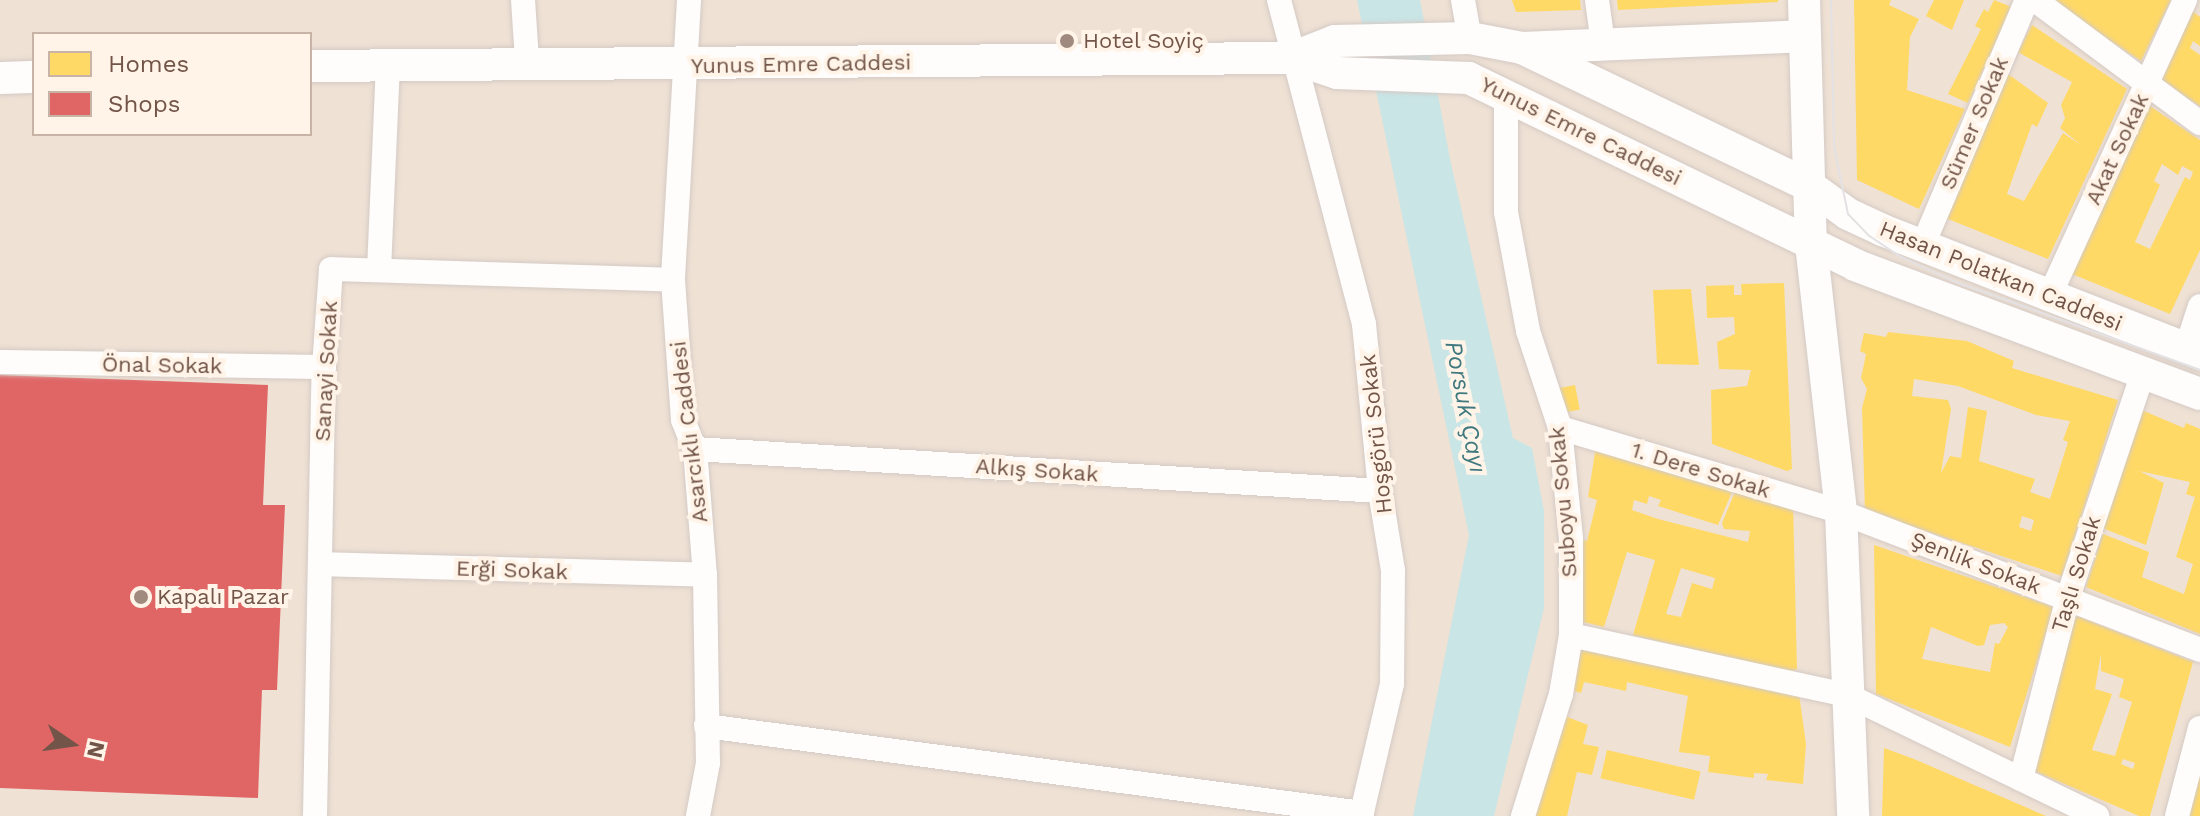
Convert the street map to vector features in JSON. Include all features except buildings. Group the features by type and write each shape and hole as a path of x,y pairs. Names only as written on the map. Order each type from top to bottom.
{"main road":[{"path":"1804,0 1811,244 1841,512 1853,816"},
{"name":"Yunus Emre Caddesi","path":"1292,58 1335,41 1470,38 1522,48 1803,36"},
{"name":"Yunus Emre Caddesi","path":"1522,48 1808,185"},
{"name":"Yunus Emre Caddesi","path":"312,66 527,61 684,65 1292,58 1337,73 1469,78 1506,92 1811,244 2200,394"},
{"path":"0,78 32,77"},
{"name":"Hasan Polatkan Caddesi","path":"1808,185 1848,214 1922,247 2193,352"}],"street":[{"path":"523,0 527,61"},
{"name":"Asarcıklı Caddesi","path":"689,0 673,280 683,420 695,449 705,575 708,763 698,816"},
{"name":"Hoşgörü Sokak","path":"1279,0 1364,324 1380,491 1393,570 1392,684 1362,814"},
{"path":"1463,0 1470,38"},
{"path":"1597,0 1603,44"},
{"name":"Sümer Sokak","path":"1922,247 2027,0"},
{"path":"2035,0 2200,123"},
{"name":"Akat Sokak","path":"2049,297 2185,0"},
{"path":"379,270 388,63"},
{"name":"Suboyu Sokak","path":"1506,92 1506,212 1528,331 1560,428 1571,539 1571,635 1561,694 1523,816"},
{"name":"Sanayi Sokak","path":"315,816 324,367 331,269 673,280"},
{"path":"2193,352 2200,306"},
{"name":"Önal Sokak","path":"0,362 324,367"},
{"name":"Taşlı Sokak","path":"2021,779 2068,597 2143,373"},
{"name":"1. Dere Sokak","path":"1560,428 1841,512"},
{"name":"Alkış Sokak","path":"695,449 1380,491"},
{"name":"Şenlik Sokak","path":"1841,512 2200,650"},
{"name":"Erği Sokak","path":"320,564 705,575"},
{"path":"1571,635 1847,695 2097,816"},
{"path":"706,726 1362,814"},
{"path":"2177,816 2200,728"}],"shaded area":[{"path":"0,0 2200,0 2200,816 0,816"}],"water":[{"name":"Porsuk Çayı","path":"1357,0 1420,0 1450,159 1513,438 1532,448 1544,511 1544,608 1494,816 1413,816 1469,535"}],"tram line":[{"path":"1831,0 1834,147 1848,214 1868,235 1899,256 1956,282 2200,370"}],"place":[{"name":"Hotel Soyiç","path":"1067,41"},
{"name":"Kapalı Pazar","path":"141,597"}]}
